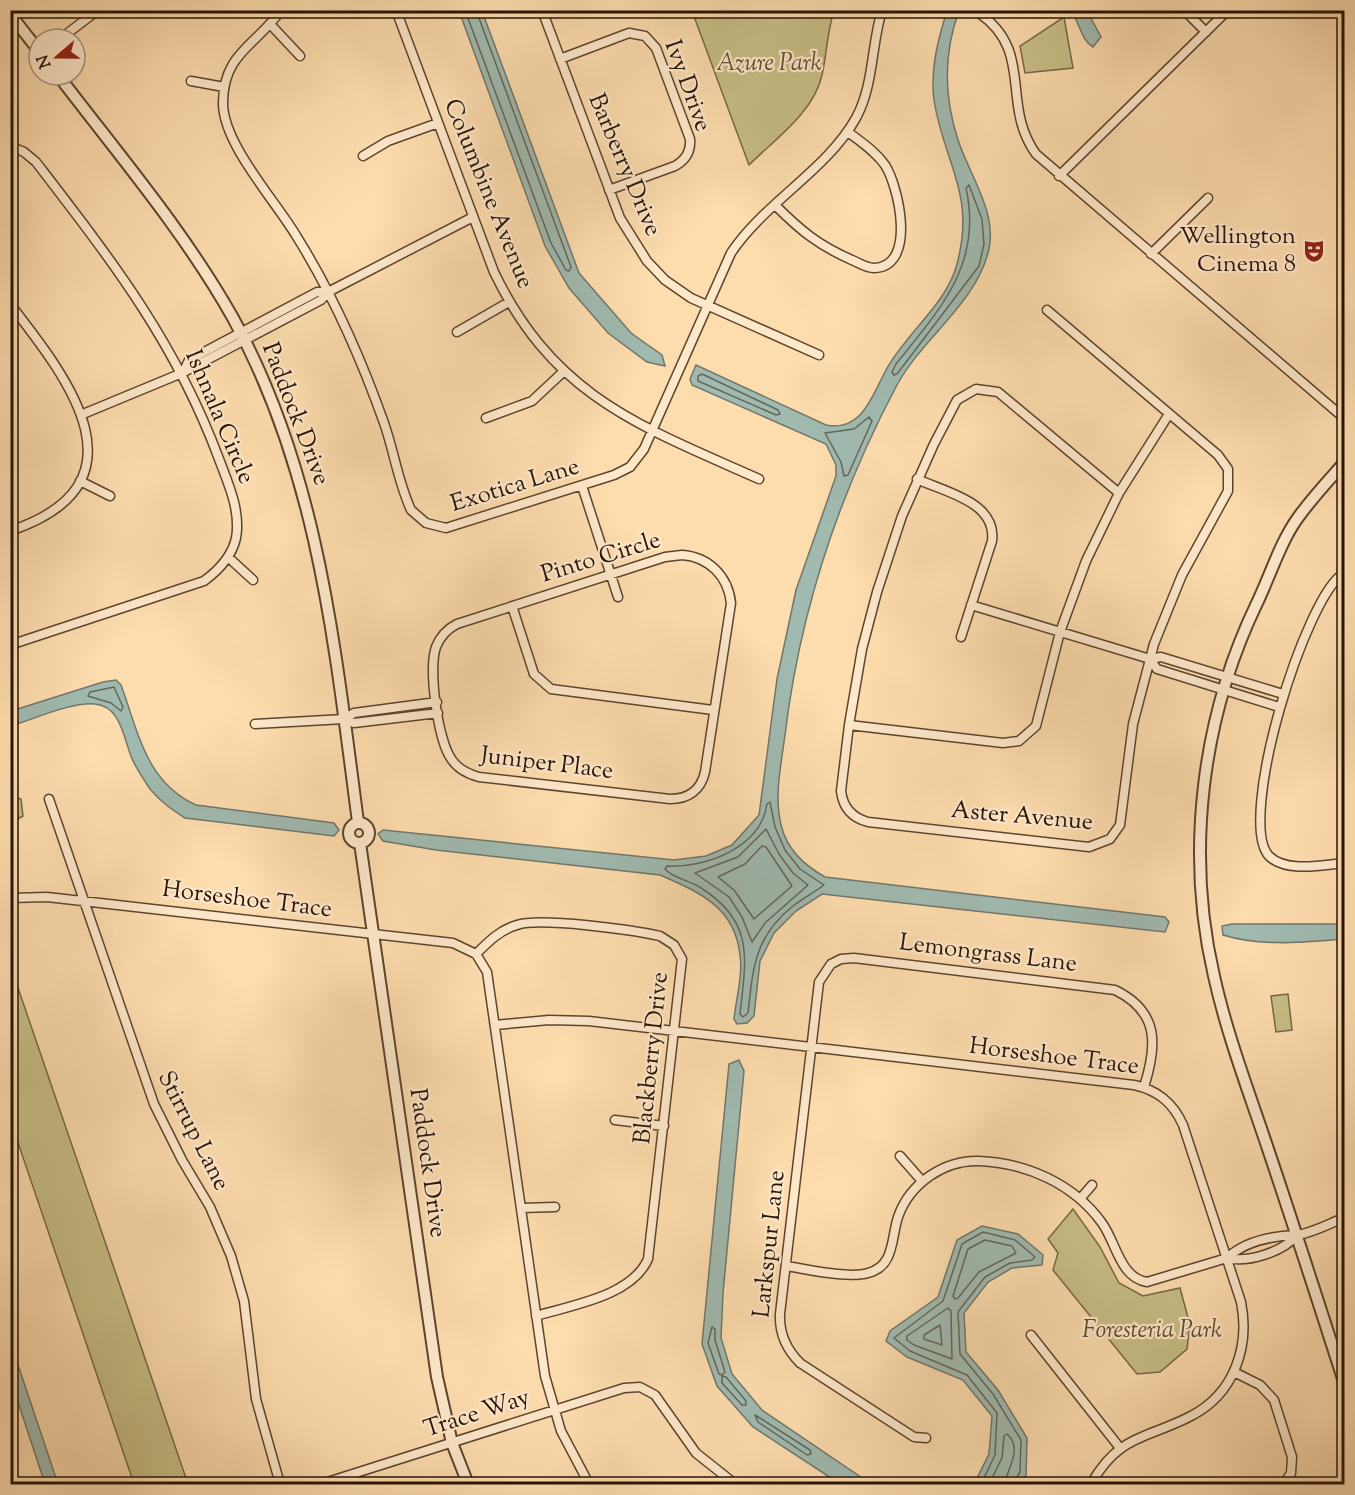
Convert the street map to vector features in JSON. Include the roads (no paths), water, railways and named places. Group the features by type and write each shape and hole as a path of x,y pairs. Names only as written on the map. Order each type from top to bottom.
{"street":[{"path":"72,27 86,14 98,10"},
{"name":"Exotica Lane","path":"281,10 270,24 239,53 230,69 224,87 224,117 232,140 297,236 328,292 372,388 406,500 421,521 435,527 451,527 582,486 630,467 641,454 652,432 737,244 848,132 868,88 882,10"},
{"name":"Columbine Avenue","path":"396,10 494,272 509,303 535,340 563,372 598,401 652,432 759,479"},
{"name":"Barberry Drive","path":"543,10 609,190 629,236 647,261 680,291 707,306 819,355"},
{"path":"1184,10 1206,32"},
{"path":"1059,176 1228,10"},
{"path":"979,13 1002,33 1011,52 1017,110 1023,134 1036,154 1344,418"},
{"path":"10,14 27,36"},
{"path":"270,24 300,56"},
{"name":"Ivy Drive","path":"560,59 629,33 645,36 656,48 690,139 690,150 684,160 675,166 609,190"},
{"path":"191,81 224,87"},
{"name":"Paddock Drive","path":"67,87 178,233 215,287 242,336 276,410 306,499 322,572 358,822 352,825 348,834 351,840 360,843 436,1377 452,1443 468,1485"},
{"path":"363,156 388,141 438,123"},
{"path":"775,205 803,233 826,249 868,267 879,267 891,260 901,231 898,194 880,160 848,132"},
{"name":"Ishnala Circle","path":"10,146 33,158 108,255 149,314 182,373 210,433 235,506 236,537 228,557 214,574 195,585 10,645"},
{"path":"1151,254 1208,198"},
{"path":"83,414 182,373 242,336 321,300 328,292 473,217"},
{"path":"457,332 509,303"},
{"path":"10,304 59,372 83,414 88,447 80,481 58,510 37,522 10,531"},
{"name":"Aster Avenue","path":"1047,310 1222,459 1230,480 1226,496 1182,575 1150,659 1133,724 1120,825 1110,839 1095,846 868,822 858,818 846,807 842,797 849,725 862,649 889,554 917,479 954,405 965,393 981,388 1003,395 1119,493"},
{"path":"486,418 532,401 563,372"},
{"path":"849,725 1003,743 1020,741 1033,731 1038,721 1060,632 1086,561 1119,493 1169,414"},
{"path":"1344,463 1296,521 1250,618 1223,689 1202,801 1202,893 1207,939 1225,1021 1344,1382"},
{"path":"917,479 978,506 990,519 992,541 961,637"},
{"path":"80,481 110,496"},
{"path":"582,486 618,597"},
{"name":"Pinto Circle","path":"438,713 433,661 441,637 457,624 665,557 682,555 704,561 722,576 730,603 704,777 691,794"},
{"path":"228,557 253,580"},
{"path":"1344,573 1337,579 1315,617 1283,694 1263,789 1260,831 1262,845 1272,859 1288,866 1344,863"},
{"path":"971,604 1150,659 1161,657 1283,694"},
{"path":"512,606 534,674 551,689 713,710"},
{"path":"1150,659 1157,669 1279,707"},
{"path":"344,719 354,712 437,702"},
{"path":"255,724 344,719 354,723 438,713"},
{"name":"Juniper Place","path":"438,713 450,757 456,765 474,776 670,799 691,794"},
{"name":"Stirrup Lane","path":"49,800 154,1104 182,1160 210,1207 229,1250 244,1301 259,1409 280,1485"},
{"name":"Horseshoe Trace","path":"10,898 45,896 458,944 476,954"},
{"name":"Blackberry Drive","path":"476,954 508,928 534,922 660,936 674,945 682,959 650,1250 642,1270 621,1288 536,1316"},
{"path":"476,954 487,972 545,1376 553,1410 570,1452 589,1485"},
{"name":"Lemongrass Lane","path":"811,1047 819,982 827,968 841,959 854,958 1106,987 1133,1000 1150,1025 1154,1055 1144,1087"},
{"name":"Horseshoe Trace","path":"495,1025 527,1021 572,1020 1144,1087 1167,1100 1179,1116 1241,1302 1245,1328 1243,1347 1234,1372 1219,1394 1205,1408 1182,1420 1137,1437 1120,1448 1100,1470 1091,1485"},
{"name":"Larkspur Lane","path":"811,1047 780,1326 791,1354 805,1366 914,1437 926,1438"},
{"path":"615,1120 664,1126"},
{"path":"900,1156 922,1181"},
{"path":"786,1266 858,1274 879,1268 892,1250 901,1210 922,1181 951,1165 980,1161 1034,1171 1060,1184 1080,1198 1106,1229 1129,1274 1142,1282 1157,1281 1227,1258 1240,1261 1288,1245 1297,1235 1344,1218"},
{"path":"1080,1198 1092,1185"},
{"path":"521,1208 555,1207"},
{"path":"1031,1335 1120,1448"},
{"path":"1234,1372 1260,1385 1274,1400 1292,1457 1291,1473 1284,1485"},
{"name":"Trace Way","path":"321,1485 624,1388 646,1389 659,1399 671,1421 696,1453 735,1485"}],"water":[{"path":"459,11 482,11 579,273 631,333 662,355 665,366 647,362 608,333 569,288 545,246"},
{"path":"947,11 959,11 948,59 950,108 958,140 986,207 990,235 989,249 983,268 973,286 897,385 857,469 824,555 811,599 792,689 779,780 778,803 781,825 787,842 797,856 825,877 1165,917 1169,922 1165,932 822,894 796,911 774,933 760,961 754,1016 747,1023 737,1024 734,1019 741,963 737,938 723,913 713,903 688,888 660,875 436,850 383,841 378,834 383,830 674,860 706,856 732,845 759,815 777,679 796,590 836,476 836,465 826,444 692,385 690,379 696,365 826,425 838,426 849,423 864,410 894,357 944,292 957,264 962,239 961,198 939,123 933,89 936,55"},
{"path":"1070,11 1087,11 1101,37 1093,47 1085,39"},
{"path":"116,680 121,685 146,755 155,770 179,795 196,805 334,823 339,830 334,836 185,818 166,805 150,789 133,761 117,718 104,706 85,704 75,706 11,726 11,711"},
{"path":"1232,924 1344,924 1344,939 1284,943 1253,941 1223,935 1222,926"},
{"path":"739,1060 744,1071 723,1293 721,1338 732,1374 762,1410 871,1484 840,1484 753,1427 717,1386 702,1344 729,1064"},
{"path":"982,1226 1018,1234 1043,1255 1042,1265 1012,1268 988,1282 964,1313 966,1352 998,1390 1027,1438 1026,1476 1016,1484 974,1484 989,1454 992,1416 963,1380 907,1357 886,1341 890,1331 938,1297 957,1240"},
{"path":"11,1344 58,1484 45,1484 11,1381"}],"place":[{"name":"Wellington Cinema 8","path":"1314,251"}],"park label":[{"name":"Azure Park","path":"769,64"},
{"name":"Foresteria Park","path":"1152,1331"}]}
